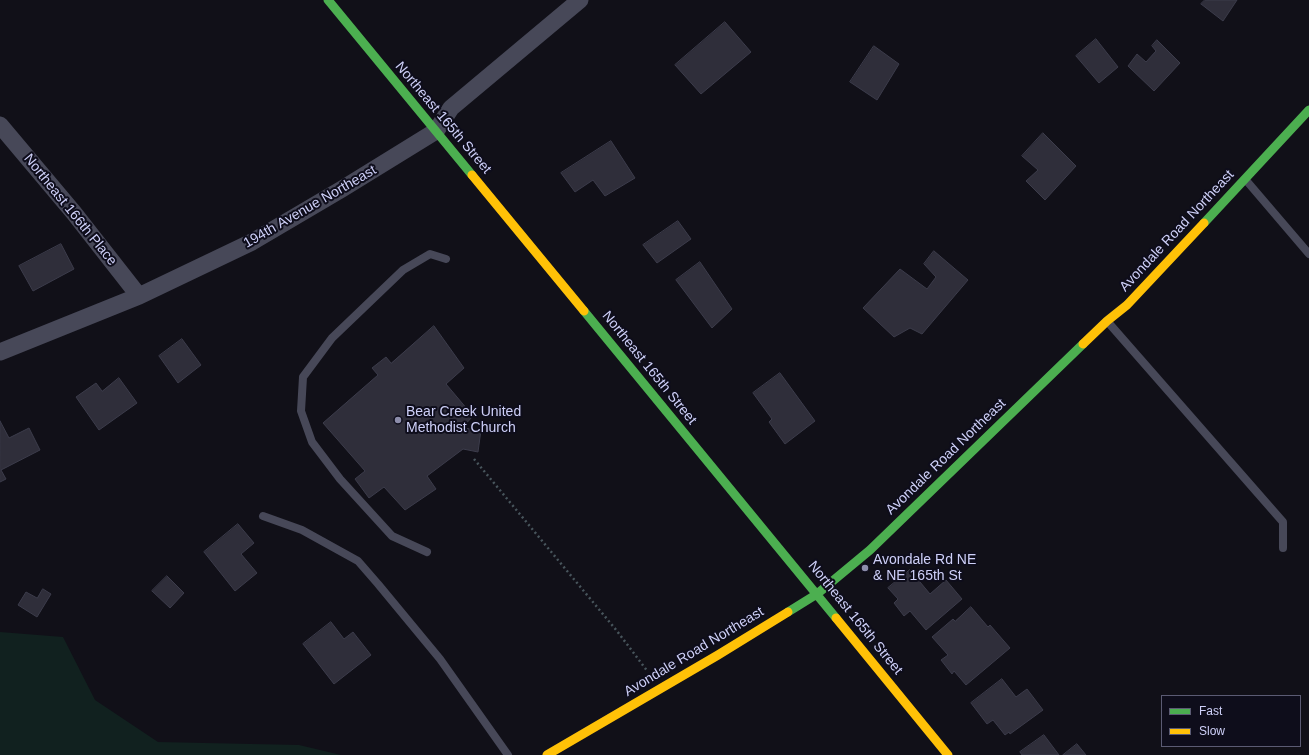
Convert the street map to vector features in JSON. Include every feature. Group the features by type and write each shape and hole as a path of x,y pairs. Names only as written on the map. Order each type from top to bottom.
{"main road":[{"name":"Northeast 165th Street","path":"328,0 948,755"},
{"name":"Avondale Road Northeast","path":"547,755 718,655 817,594 870,550 1107,321 1127,305 1309,110"}],"street":[{"name":"194th Avenue Northeast","path":"0,352 139,296 252,242 342,189 436,131 452,108 580,0"},
{"name":"Northeast 166th Place","path":"0,125 74,212 139,296"}],"lane":[{"path":"1245,179 1309,254"},
{"path":"427,552 392,536 340,479 312,442 301,411 303,377 332,338 403,270 430,254 446,259"},
{"path":"1107,321 1283,522 1283,548"},
{"path":"264,516 302,530 358,561 440,660 508,755"}],"path":[{"path":"474,459 617,631 660,689"}],"shaded area":[{"path":"0,632 63,637 95,700 158,742 299,745 341,755 0,755"}],"building":[{"path":"1205,0 1237,0 1223,21 1201,4"},
{"path":"725,22 751,52 701,94 675,65"},
{"path":"1096,39 1118,67 1099,83 1076,56"},
{"path":"1157,40 1180,63 1154,91 1128,66 1137,54 1146,62 1156,51 1152,46"},
{"path":"874,46 899,64 877,100 850,82"},
{"path":"1043,133 1076,166 1045,200 1026,181 1038,170 1022,156"},
{"path":"611,141 635,178 605,196 593,180 575,192 561,173"},
{"path":"678,221 691,239 657,263 643,245"},
{"path":"61,244 74,269 33,291 19,266"},
{"path":"934,251 968,280 922,334 910,328 894,337 863,308 900,269 927,289 936,277 924,264"},
{"path":"700,262 732,309 712,328 676,280"},
{"name":"Bear Creek United Methodist Church","path":"434,326 464,368 446,384 473,416 462,428 481,430 478,452 463,449 427,476 436,489 405,510 384,487 369,498 355,479 365,471 323,423 378,375 372,368 386,357 391,363"},
{"path":"182,339 201,365 178,383 159,356"},
{"path":"780,373 815,421 785,444 769,422 772,419 753,393"},
{"path":"119,378 137,403 99,430 76,397 96,383 102,391"},
{"path":"0,421 9,438 29,428 40,450 1,470 6,479 0,482"},
{"path":"238,524 254,543 241,554 257,573 235,591 204,552"},
{"path":"910,570 930,594 946,580 962,599 926,630 910,611 904,616 894,603 898,599 888,588"},
{"path":"167,576 184,593 170,608 152,591"},
{"path":"43,589 51,594 37,617 18,605 26,592 37,598"},
{"path":"971,607 988,627 990,625 1010,648 966,685 954,671 952,674 941,660 948,655 932,637 953,619 955,621"},
{"path":"331,622 344,639 353,632 371,655 334,684 303,644"},
{"path":"1002,679 1016,697 1027,689 1043,710 1010,734 1009,732 1005,735 993,720 987,724 971,703"},
{"path":"1044,735 1059,755 1022,755 1020,752"},
{"path":"1077,744 1086,755 1063,755"}],"traffic: fast":[{"path":"328,0 472,175"},
{"path":"1204,223 1309,110"},
{"path":"584,311 836,618"},
{"path":"788,612 817,594 870,550 1083,344"}],"traffic: slow":[{"path":"472,175 584,311"},
{"path":"1083,344 1107,321 1127,305 1204,223"},
{"path":"547,755 718,655 788,612"},
{"path":"836,618 948,755"}],"place":[{"name":"Bear Creek United Methodist Church","path":"398,420"},
{"name":"Avondale Rd NE & NE 165th St","path":"865,568"}]}
